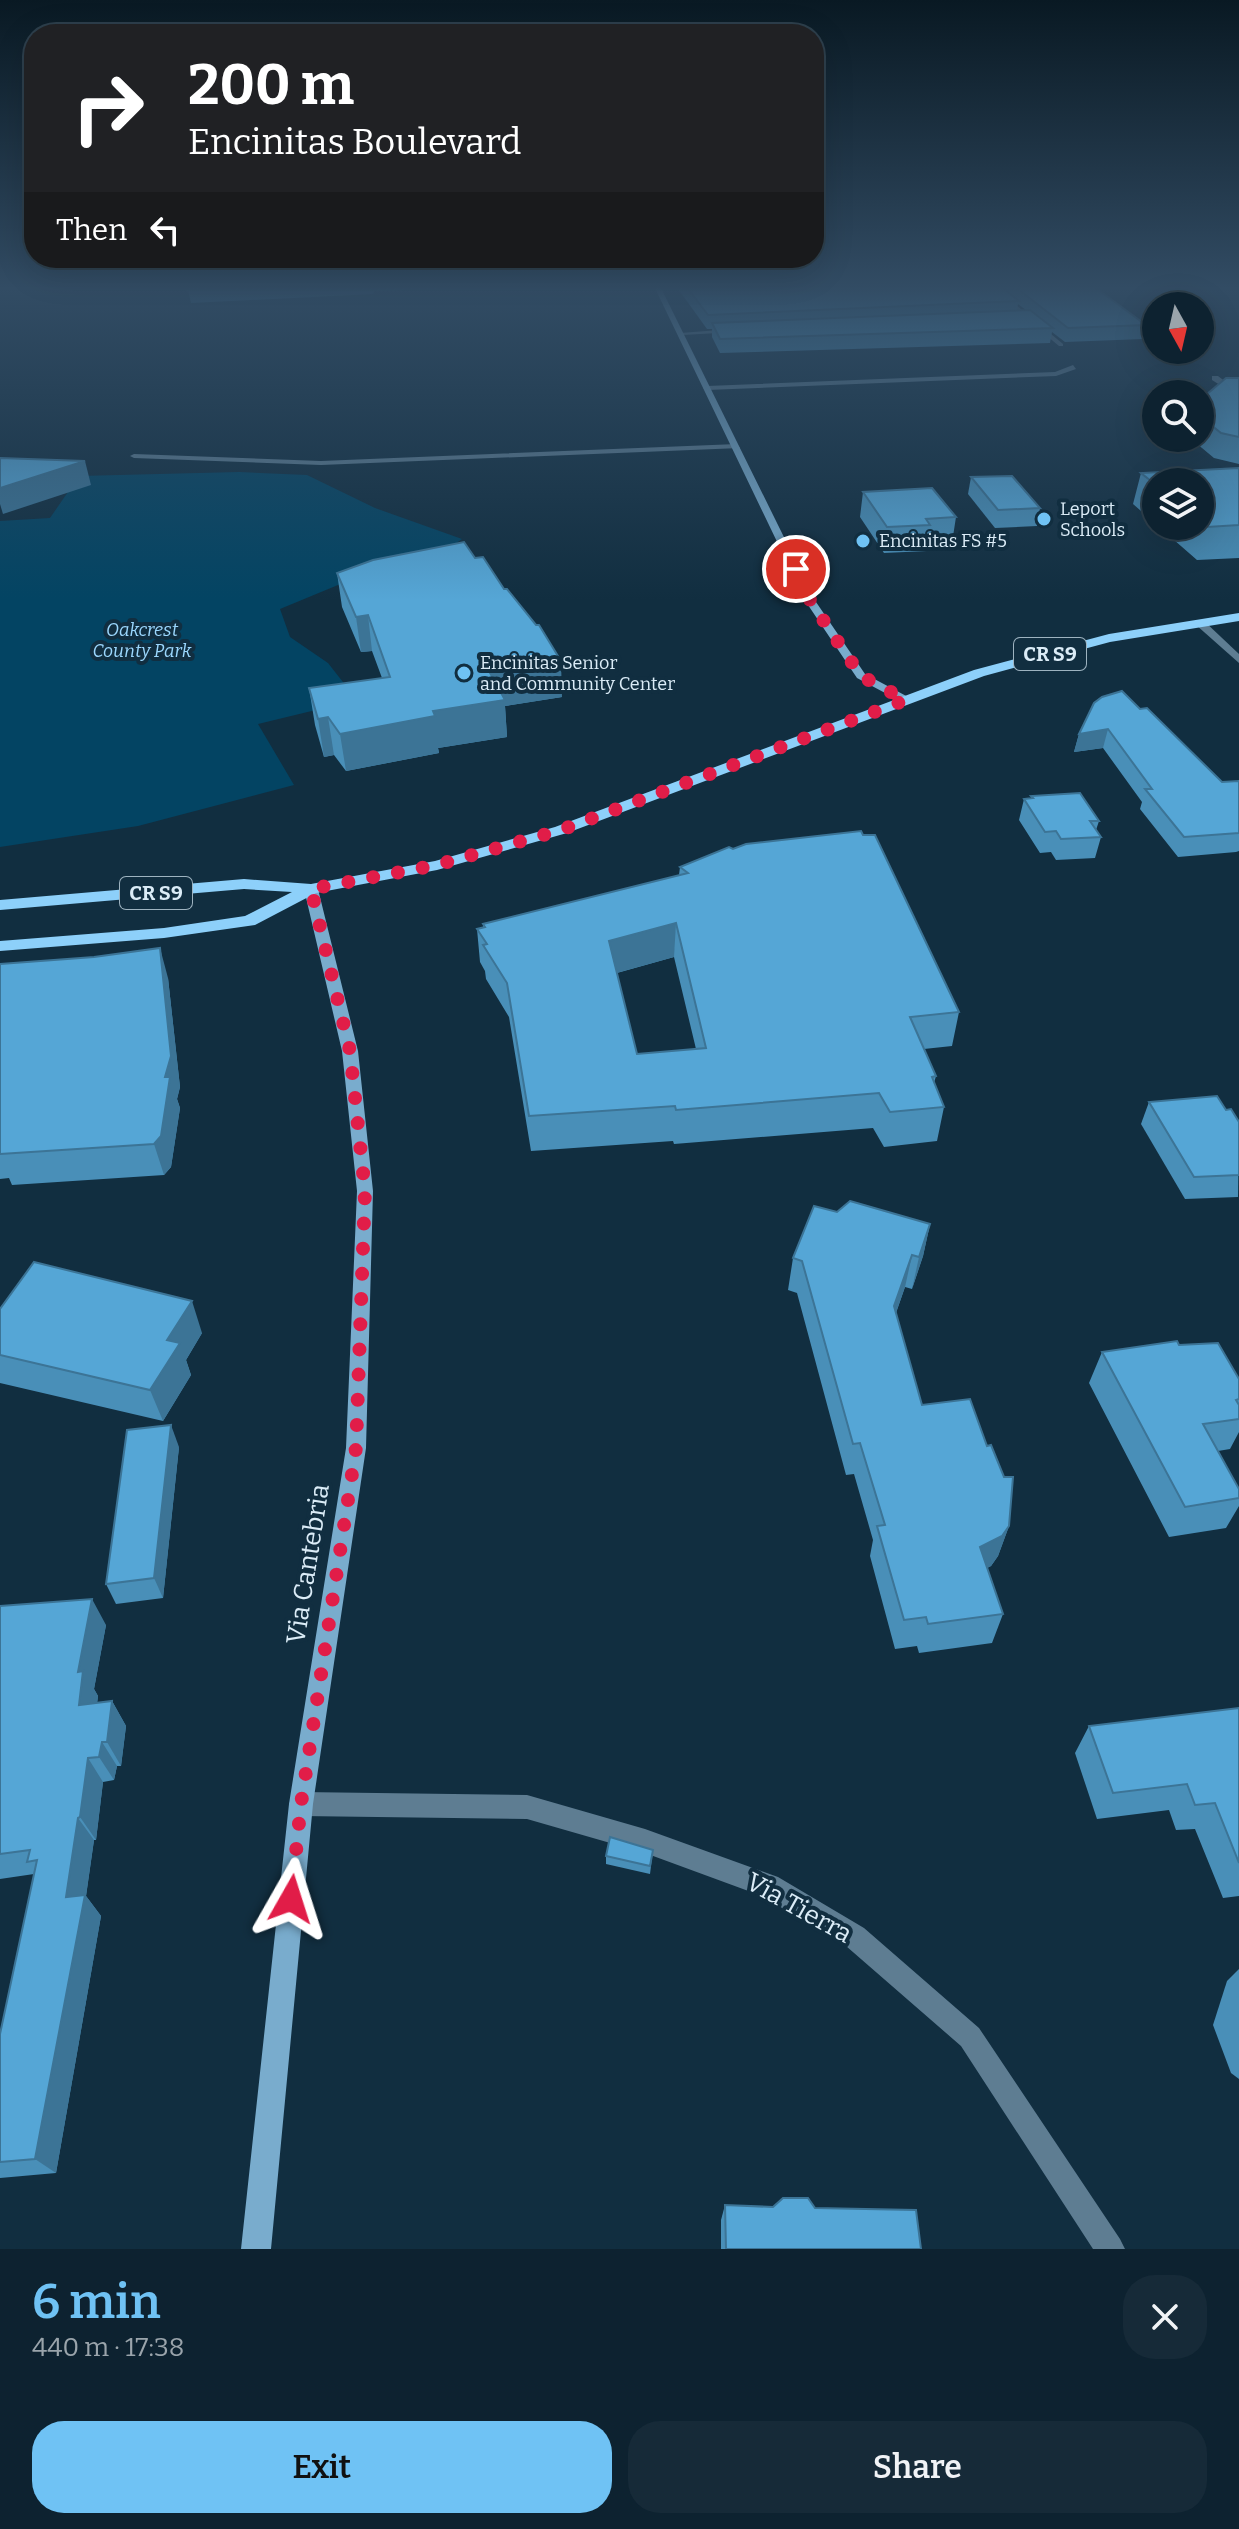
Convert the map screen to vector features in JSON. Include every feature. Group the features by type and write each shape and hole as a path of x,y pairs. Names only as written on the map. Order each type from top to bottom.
{"main road":[{"name":"CR S9","path":"0,905 244,884 311,889 437,865 561,830 979,673 1109,638 1239,617"},
{"name":"CR S9","path":"0,946 164,933 249,921 311,889"}],"street":[{"path":"709,391 811,602 861,676 906,700"},
{"path":"134,456 321,463 737,446"},
{"path":"1199,622 1239,660"},
{"name":"Via Cantebria","path":"256,2249 301,1804 356,1448 365,1191 350,1051 311,889"},
{"name":"Via Tierra","path":"301,1804 527,1807 645,1841 769,1886 855,1937 970,2037 1110,2249"}],"green space":[{"name":"Oakcrest County Park","path":"239,472 307,475 375,508 462,539 437,557 338,585 280,609 290,637 328,663 357,700 258,724 294,785 138,826 0,847 0,521 50,518 79,476"}],"building":[{"path":"1214,391 1239,391 1239,437 1221,433 1214,427"},
{"path":"0,458 85,461 0,488"},
{"path":"1239,468 1239,525 1214,527 1214,469"},
{"path":"1012,476 1040,508 998,510 971,477"},
{"path":"932,488 956,517 926,519 930,525 887,527 863,492"},
{"path":"464,542 475,558 483,557 504,589 539,625 561,661 489,671 505,700 433,711 435,716 340,734 328,717 318,719 309,688 390,677 368,615 356,617 337,573 373,560"},
{"path":"1122,691 1140,709 1147,708 1222,782 1239,781 1239,833 1184,837 1145,789 1152,789 1108,729 1079,734 1094,703"},
{"path":"1080,793 1099,821 1090,821 1101,837 1061,839 1056,831 1045,832 1024,799 1033,798 1031,796"},
{"path":"861,831 863,835 875,835 959,1012 910,1017 936,1076 932,1077 944,1107 890,1112 879,1093 676,1110 675,1106 529,1116 507,983 483,945 487,944 477,929 485,927 483,924 688,873 680,867 729,847 733,849 746,844","holes":["676,923 706,1048 637,1054 609,941"]},
{"path":"160,948 171,1056 165,1077 170,1077 161,1136 154,1144 0,1154 0,964"},
{"path":"1217,1096 1239,1122 1239,1175 1194,1177 1149,1102"},
{"path":"850,1201 930,1224 919,1257 912,1255 894,1306 922,1405 970,1399 987,1446 991,1445 1004,1477 1013,1477 1009,1526 1002,1536 980,1547 1003,1614 928,1624 926,1617 904,1620 877,1526 885,1525 860,1443 853,1444 802,1261 793,1258 814,1206 837,1212"},
{"path":"34,1262 192,1301 167,1340 180,1343 150,1390 0,1355 0,1309"},
{"path":"1177,1341 1179,1345 1218,1343 1239,1379 1239,1399 1236,1400 1239,1419 1203,1424 1239,1489 1239,1498 1185,1507 1102,1352"},
{"path":"171,1425 154,1578 106,1584 127,1430"},
{"path":"92,1599 78,1672 83,1671 79,1705 112,1701 107,1742 102,1742 99,1757 88,1758 66,1897 85,1895 35,2159 0,2162 0,2034 37,1860 27,1862 30,1850 0,1854 0,1606"},
{"path":"1239,1708 1239,1863 1215,1803 1195,1805 1187,1784 1113,1793 1089,1726"},
{"path":"610,1837 653,1850 650,1866 606,1856"},
{"path":"783,2198 808,2198 815,2208 916,2210 921,2249 726,2249 725,2205 773,2207"}],"place":[{"name":"Leport Schools","path":"1044,519"},
{"name":"Encinitas FS #5","path":"863,541"},
{"name":"Encinitas Senior and Community Center","path":"464,673"}],"route":[{"path":"291,1899 301,1804 356,1448 365,1191 350,1051 311,889 437,865 561,830 906,700 861,676 811,602 796,569"}]}
